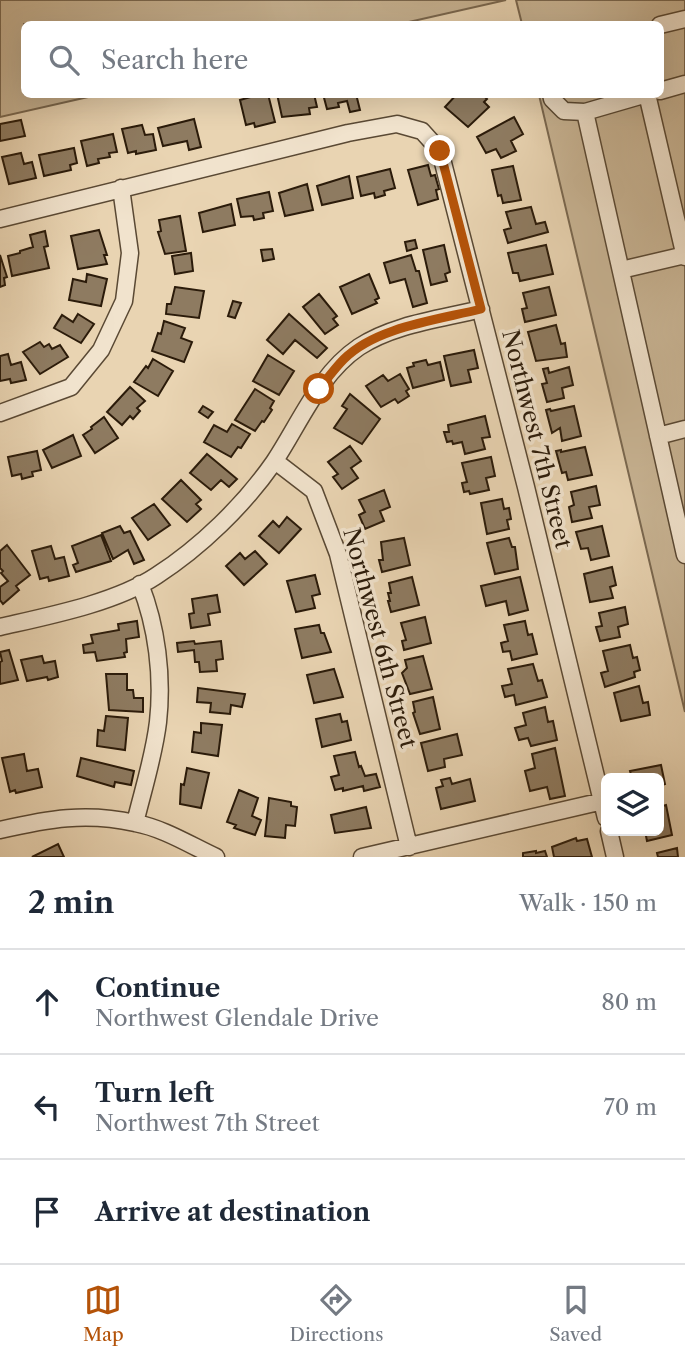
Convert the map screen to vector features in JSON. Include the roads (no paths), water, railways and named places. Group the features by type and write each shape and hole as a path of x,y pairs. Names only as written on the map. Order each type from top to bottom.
{"street":[{"path":"664,24 685,19"},
{"path":"664,90 685,84"},
{"path":"552,98 564,111 585,112 633,98"},
{"path":"621,270 685,255 648,98"},
{"path":"585,112 685,555"},
{"name":"Northwest 7th Street","path":"0,219 368,130 397,124 422,131 440,151 601,793"},
{"path":"0,413 71,387 101,350 124,301 130,253 121,188"},
{"path":"0,627 115,596 156,576 215,530 249,496 275,461 319,389 344,358 385,333 481,309"},
{"path":"658,436 685,429"},
{"name":"Northwest 6th Street","path":"275,461 314,491 338,554 409,847"},
{"path":"135,823 158,723 160,664 149,607 140,584"},
{"path":"362,857 601,801"},
{"path":"0,830 70,817 135,823 158,830 216,857"},
{"path":"610,836 615,857"}]}
